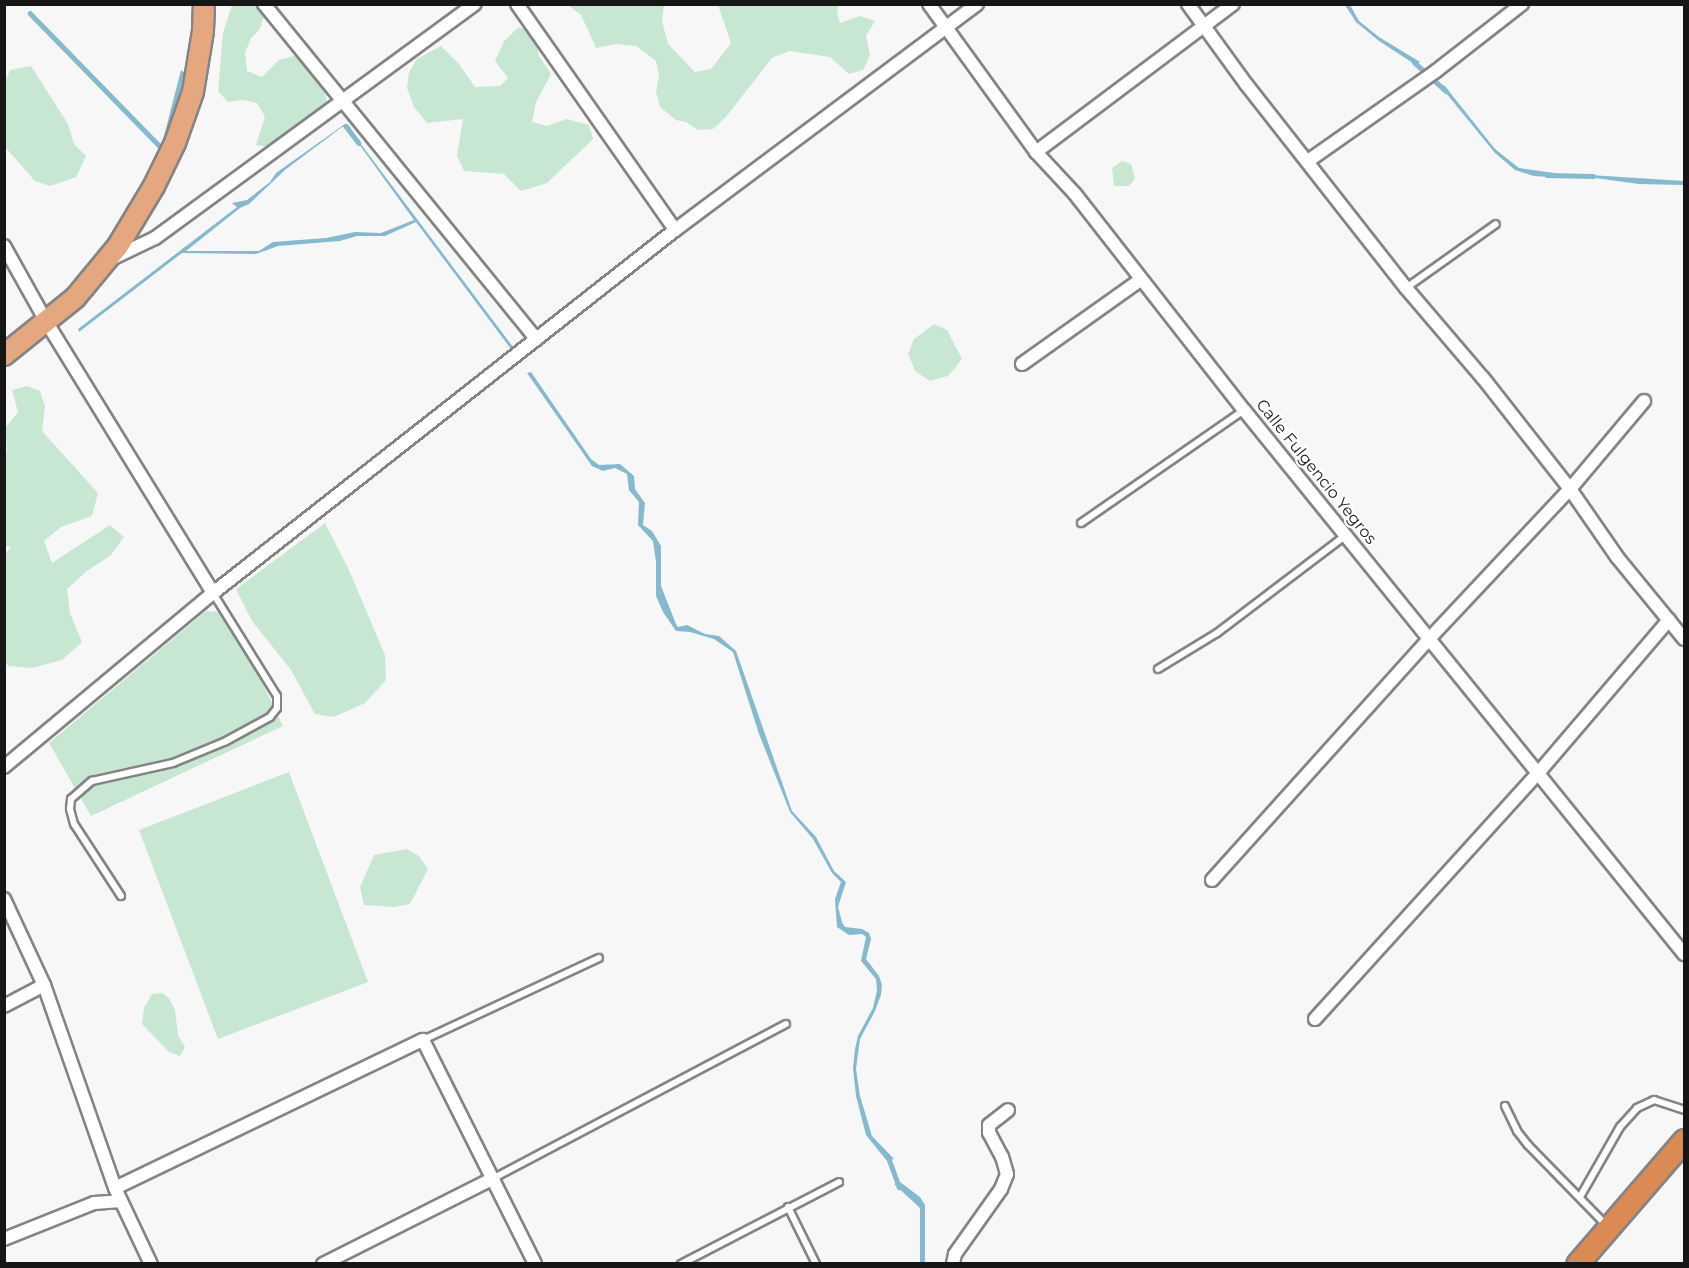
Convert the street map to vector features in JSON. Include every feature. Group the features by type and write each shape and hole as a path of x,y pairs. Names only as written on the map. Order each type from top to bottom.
{"highway":[{"path":"1577,1263 1684,1140"}],"main road":[{"path":"4,355 47,323 75,298 106,262 134,220 175,143 193,92 203,31 204,4"}],"street":[{"path":"264,4 536,339"},
{"path":"106,262 155,238 476,4"},
{"path":"517,4 675,230"},
{"name":"Calle Fulgencio Yegros","path":"929,4 1036,152 1075,194 1140,280 1244,410 1684,954"},
{"path":"4,767 213,593 675,230 977,4"},
{"path":"1188,4 1204,28 1406,288 1484,378 1570,489 1617,557 1684,639"},
{"path":"1036,152 1233,4"},
{"path":"1308,161 1431,74 1522,4"},
{"path":"4,246 47,323 213,593"},
{"path":"1022,364 1140,280"},
{"path":"1212,880 1429,639 1570,489 1644,401"},
{"path":"1315,1019 1539,772 1669,620"},
{"path":"4,899 44,985 115,1188 151,1263"},
{"path":"4,1006 44,985"},
{"path":"115,1188 423,1040 535,1263"},
{"path":"953,1263 955,1254 1001,1189 1007,1174 1002,1157 989,1133 989,1125 1008,1110"},
{"path":"323,1263 494,1178"},
{"path":"4,1239 94,1203 121,1201"}],"lane":[{"path":"1406,288 1496,224"},
{"path":"1082,523 1244,410"},
{"path":"1158,669 1217,633 1346,535"},
{"path":"121,896 74,824 70,809 71,799 92,781 173,763 226,741 270,717 277,708 277,696 213,593"},
{"path":"423,1040 599,958"},
{"path":"494,1178 786,1024"},
{"path":"1580,1197 1620,1127 1637,1108 1654,1100 1684,1110"},
{"path":"1505,1106 1517,1131 1527,1145 1608,1227"},
{"path":"681,1263 839,1182"},
{"path":"788,1207 816,1263"}],"green space":[{"path":"232,5 257,5 264,16 260,29 251,38 245,53 247,71 262,77 279,60 298,55 324,86 327,103 309,122 274,148 256,145 265,117 257,103 243,100 228,102 218,91 223,33"},
{"path":"568,5 664,5 662,21 668,44 695,72 711,69 731,43 718,5 839,5 837,12 840,23 860,16 875,21 866,36 870,55 863,70 849,74 830,57 789,51 772,58 726,117 713,129 698,130 686,122 676,120 660,107 656,92 659,75 656,61 636,46 616,44 596,48 581,15"},
{"path":"519,27 535,33 539,56 551,74 536,102 532,122 547,126 567,119 589,125 593,139 547,183 521,191 504,174 464,171 457,156 463,119 427,123 414,107 407,88 409,72 417,59 441,46 459,64 475,87 500,86 508,78 495,61 504,41"},
{"path":"31,66 68,124 74,144 86,156 76,177 50,186 35,181 5,147 5,82 10,70"},
{"path":"1122,161 1131,164 1135,179 1129,186 1114,186 1112,168"},
{"path":"934,324 947,330 962,359 948,376 930,381 915,371 908,354 914,339"},
{"path":"27,386 40,391 45,406 42,431 98,493 92,516 61,527 44,541 52,563 110,525 124,537 110,556 88,570 67,589 70,613 82,642 62,660 32,668 8,666 4,660 5,554 11,547 5,546 4,460 7,452 5,428 18,412 12,390"},
{"path":"325,523 349,570 385,655 386,680 365,703 334,717 315,714 291,670 252,621 236,589"},
{"path":"206,611 223,612 248,653 283,726 91,816 49,743"},
{"path":"289,772 368,982 218,1039 139,830"},
{"path":"407,849 419,856 428,869 410,904 394,907 364,905 360,887 374,855"},
{"path":"162,993 169,998 175,1010 178,1035 185,1047 180,1056 169,1052 142,1024 144,1008 152,994"}],"water":[{"path":"1345,5 1350,5 1359,21 1379,37 1420,62 1416,65 1379,41 1356,22"},
{"path":"181,70 185,73 166,143 156,165 152,163 163,140"},
{"path":"1444,85 1495,149 1519,168 1554,173 1550,177 1534,176 1515,170 1495,153 1441,87"},
{"path":"345,124 351,127 342,127 285,170 249,204 240,208 186,251 259,251 273,242 326,238 355,232 381,233 414,220 357,139 516,351 514,353 416,222 385,236 357,236 340,241 278,246 256,254 182,253 79,332 78,329 237,207 232,203 247,200 270,182 276,173"},
{"path":"1590,175 1684,181 1684,185 1639,184 1588,177"},
{"path":"531,372 591,459 599,465 620,464 634,476 635,489 645,503 643,525 652,531 661,546 661,586 676,624 678,627 687,625 705,634 719,636 736,651 792,811 816,837 834,871 846,882 838,907 842,922 845,927 862,929 869,933 871,939 866,959 879,976 882,985 875,1011 860,1039 856,1069 860,1096 872,1136 894,1159 887,1161 866,1135 856,1096 853,1068 855,1049 858,1036 873,1008 877,990 876,979 861,961 866,937 862,934 849,935 837,927 835,899 841,882 832,873 813,839 790,812 759,734 733,652 714,639 690,632 676,631 663,612 656,596 656,562 653,541 638,525 639,502 629,490 627,474 615,468 603,471 592,466 527,373"},
{"path":"900,1182 920,1197 925,1205 925,1263 920,1263 920,1208 894,1184"}],"waterway":[{"path":"30,13 160,146"},
{"path":"1414,62 1446,91"},
{"path":"346,126 359,143"},
{"path":"1547,175 1593,176"},
{"path":"888,1156 899,1187"}]}
